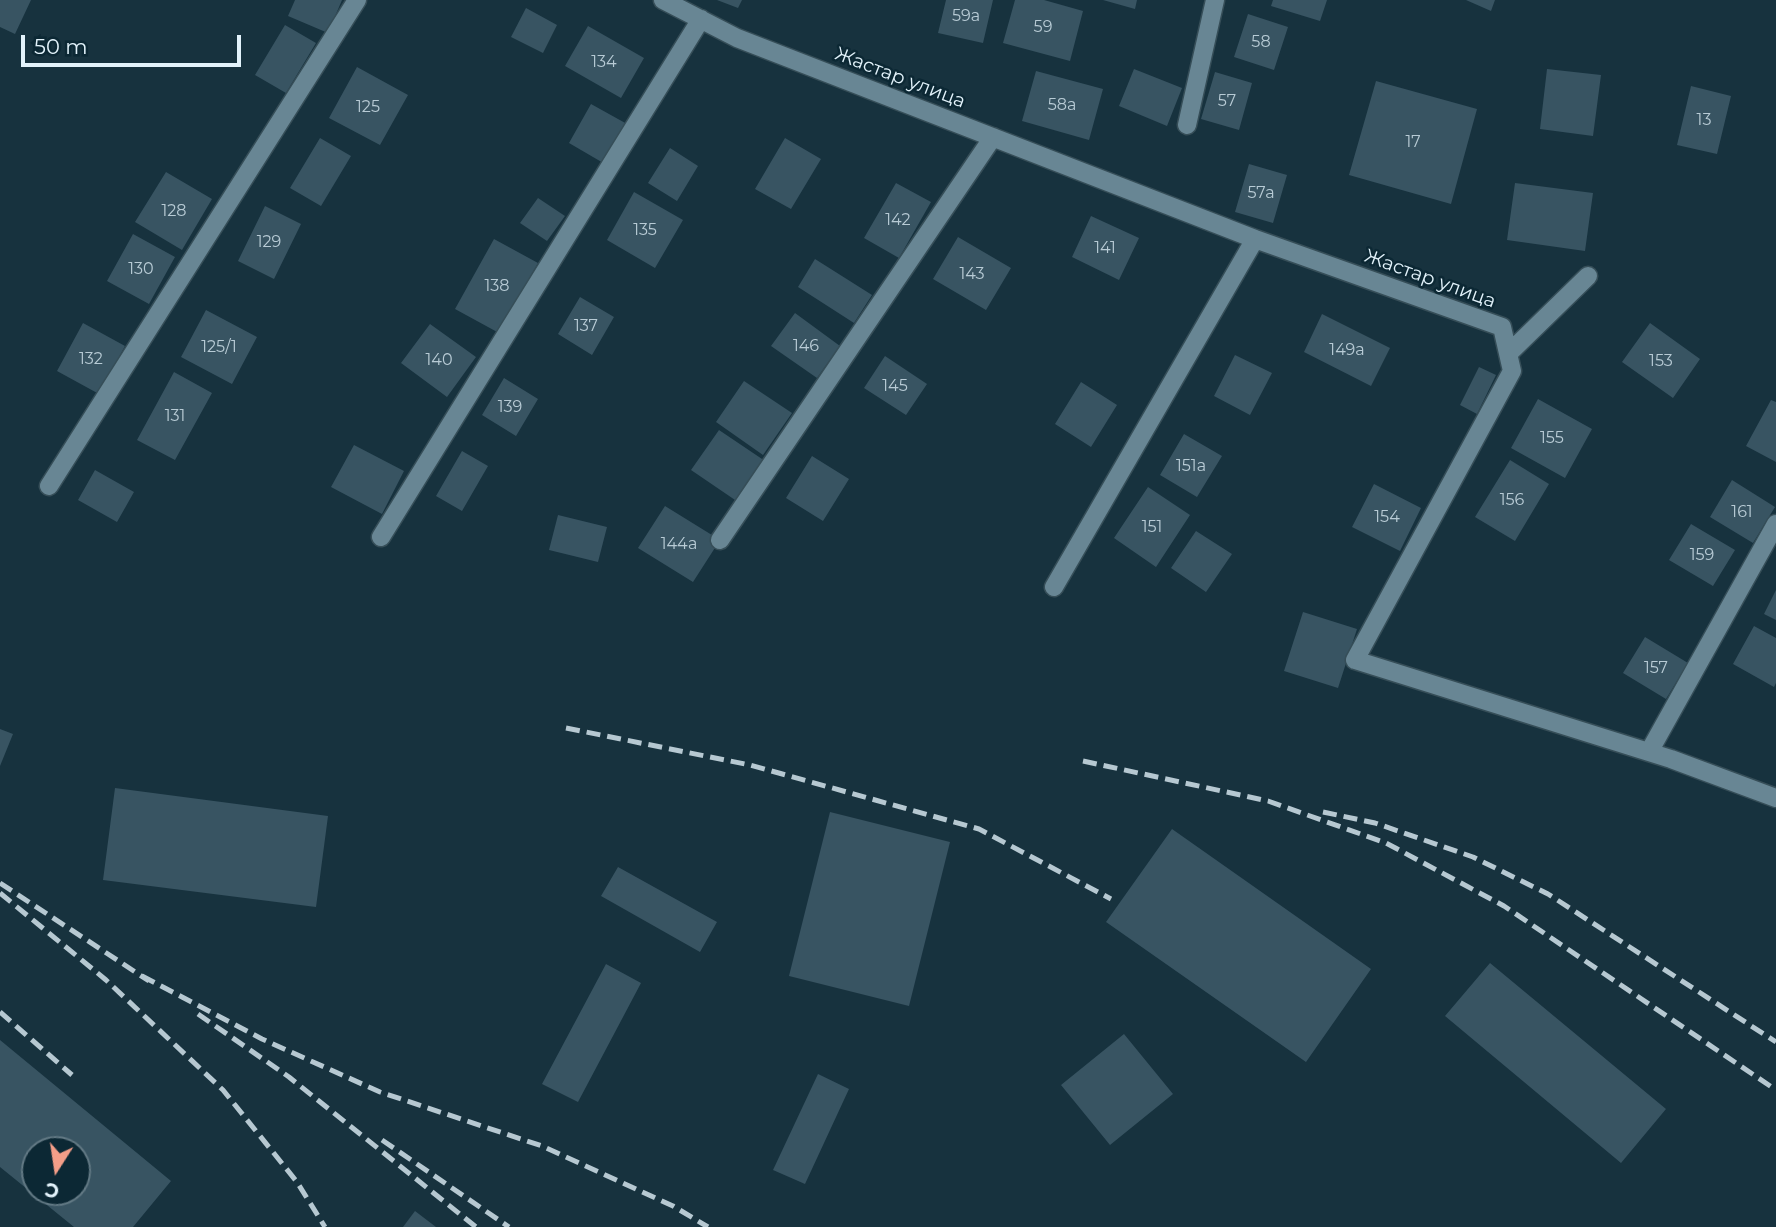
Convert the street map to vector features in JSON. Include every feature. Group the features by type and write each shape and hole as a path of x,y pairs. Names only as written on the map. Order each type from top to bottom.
{"street":[{"path":"49,486 357,0"},
{"name":"Жастар улица","path":"663,0 737,38 1255,239 1502,327 1508,354"},
{"path":"1187,125 1215,0"},
{"path":"381,537 701,19"},
{"path":"720,540 993,137"},
{"path":"1054,587 1255,239"},
{"path":"1588,276 1508,354 1511,372 1355,660 1649,752 1776,798"},
{"path":"1649,752 1776,524"}],"building":[{"path":"0,0 31,0 15,34 0,27"},
{"path":"295,0 342,0 328,33 288,16"},
{"path":"717,0 742,0 738,8"},
{"path":"946,0 993,0 983,43 938,33"},
{"path":"1015,0 1044,0 1083,11 1070,61 1003,43"},
{"path":"1103,0 1137,0 1135,9"},
{"path":"1273,0 1327,0 1320,21 1271,6"},
{"path":"1466,0 1495,0 1491,11"},
{"path":"526,8 557,25 543,53 511,37"},
{"path":"1248,14 1288,27 1274,70 1234,57"},
{"path":"285,25 316,43 286,93 255,75"},
{"path":"588,26 644,58 621,98 565,66"},
{"path":"357,67 408,95 380,145 329,118"},
{"path":"1134,69 1182,88 1167,126 1119,106"},
{"path":"1547,69 1601,75 1593,136 1540,129"},
{"path":"1036,71 1103,89 1089,140 1022,121"},
{"path":"1215,72 1252,83 1239,130 1201,119"},
{"path":"1376,81 1477,109 1451,204 1349,175"},
{"path":"1691,86 1731,96 1717,154 1677,145"},
{"path":"591,104 627,124 605,164 569,143"},
{"path":"320,138 351,156 321,206 290,188"},
{"path":"785,138 821,159 791,209 755,189"},
{"path":"670,148 698,166 677,201 648,183"},
{"path":"1249,164 1287,175 1273,223 1235,212"},
{"path":"166,172 212,199 182,250 135,222"},
{"path":"896,183 931,202 899,258 864,238"},
{"path":"1515,183 1593,193 1585,251 1507,240"},
{"path":"634,192 683,220 655,268 607,240"},
{"path":"538,198 565,216 547,241 520,223"},
{"path":"265,206 301,224 274,279 238,261"},
{"path":"1091,216 1139,238 1119,280 1072,257"},
{"path":"133,234 175,257 149,304 107,281"},
{"path":"958,237 1011,268 986,310 933,279"},
{"path":"494,239 538,263 499,333 455,309"},
{"path":"815,259 872,295 854,323 798,287"},
{"path":"580,297 614,317 592,355 558,334"},
{"path":"206,310 257,337 232,384 181,357"},
{"path":"795,313 840,346 817,378 771,346"},
{"path":"1322,314 1390,348 1371,386 1304,352"},
{"path":"83,323 125,346 99,394 57,371"},
{"path":"1650,323 1700,359 1673,398 1622,362"},
{"path":"430,324 476,357 447,397 401,363"},
{"path":"1235,355 1272,373 1250,415 1214,396"},
{"path":"885,356 927,384 906,415 864,388"},
{"path":"1479,367 1496,375 1477,414 1460,405"},
{"path":"174,372 212,393 175,460 137,440"},
{"path":"504,378 538,399 516,436 482,415"},
{"path":"744,381 792,413 763,455 716,422"},
{"path":"1081,382 1117,405 1091,447 1055,424"},
{"path":"1538,399 1592,429 1565,478 1511,448"},
{"path":"1771,400 1776,402 1776,462 1746,446"},
{"path":"719,430 765,461 738,502 691,470"},
{"path":"1184,434 1222,456 1197,497 1160,475"},
{"path":"354,445 404,471 382,514 331,487"},
{"path":"462,451 488,466 462,511 436,496"},
{"path":"812,456 849,479 823,521 786,498"},
{"path":"1510,460 1549,484 1515,541 1475,517"},
{"path":"95,470 134,492 117,522 78,500"},
{"path":"1732,480 1775,507 1753,543 1710,517"},
{"path":"1374,484 1421,508 1400,551 1352,527"},
{"path":"1148,487 1190,515 1156,567 1114,538"},
{"path":"665,506 720,540 693,582 638,548"},
{"path":"558,515 607,527 598,562 549,550"},
{"path":"1691,524 1735,550 1713,586 1669,560"},
{"path":"1196,531 1232,554 1206,592 1171,568"},
{"path":"1776,590 1776,620 1764,614"},
{"path":"1303,612 1357,629 1338,688 1284,671"},
{"path":"1754,626 1776,638 1774,687 1733,664"},
{"path":"1645,637 1688,663 1666,699 1623,673"},
{"path":"0,729 13,734 0,766"},
{"path":"115,788 328,816 316,907 103,880"},
{"path":"830,812 950,842 909,1006 789,976"},
{"path":"1172,829 1371,969 1306,1062 1106,922"},
{"path":"618,867 717,922 700,952 601,896"},
{"path":"1490,963 1666,1109 1621,1163 1445,1016"},
{"path":"606,964 641,983 578,1102 542,1084"},
{"path":"1124,1034 1173,1094 1110,1145 1061,1085"},
{"path":"0,1040 171,1181 133,1227 74,1227 48,1206 91,1206 91,1136 21,1136 21,1184 0,1167"},
{"path":"818,1074 849,1089 805,1184 773,1170"},
{"path":"415,1211 436,1227 403,1227"}],"railway":[{"path":"566,728 750,765 979,829 1111,899"},
{"path":"1083,761 1268,801 1386,843 1504,906 1776,1090"},
{"path":"1323,812 1375,823 1473,857 1548,894 1776,1042"},
{"path":"0,883 149,981"},
{"path":"0,893 106,980 223,1090 297,1182 325,1227"},
{"path":"142,976 262,1039 380,1092 542,1146 673,1206 708,1227"},
{"path":"0,1012 72,1075"},
{"path":"198,1014 289,1077 476,1227"},
{"path":"382,1140 509,1227"}]}
